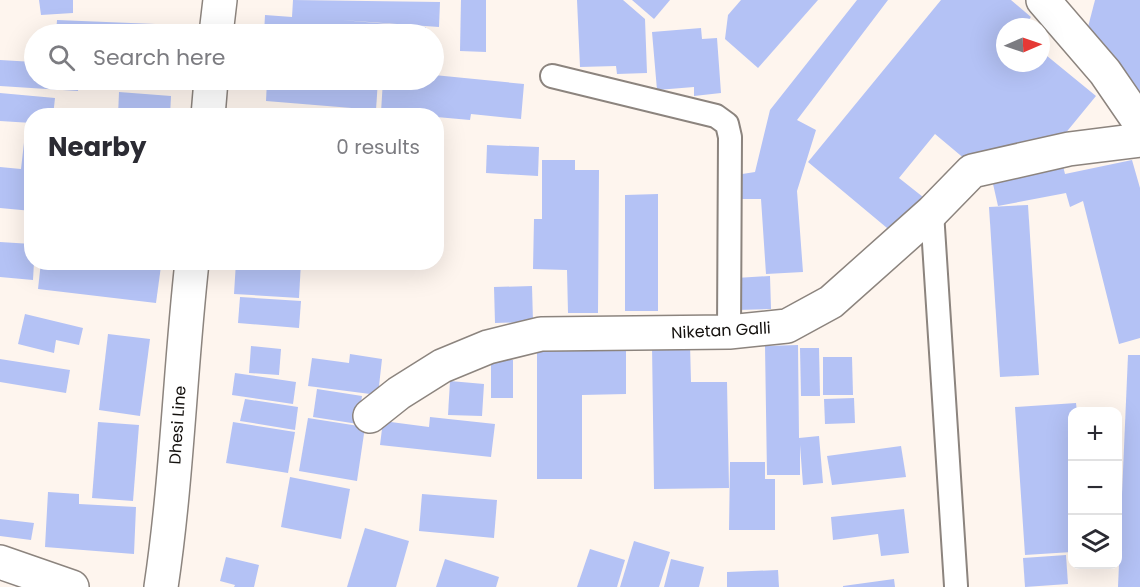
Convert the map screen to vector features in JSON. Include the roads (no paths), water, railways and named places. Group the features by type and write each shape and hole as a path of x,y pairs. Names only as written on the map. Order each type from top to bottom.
{"street":[{"path":"217,24 220,0"},
{"path":"1043,0 1105,72 1140,123"},
{"path":"209,108 211,90"},
{"name":"Niketan Galli","path":"370,416 399,393 442,366 488,347 541,334 729,332 787,326 831,302 932,212 972,171 1069,148 1140,140"},
{"name":"Dhesi Line","path":"161,587 168,537 183,339 191,270"},
{"path":"0,562 72,587"}],"lane":[{"path":"552,76 716,116 727,124 730,137 729,332"},
{"path":"932,212 956,586"}]}
